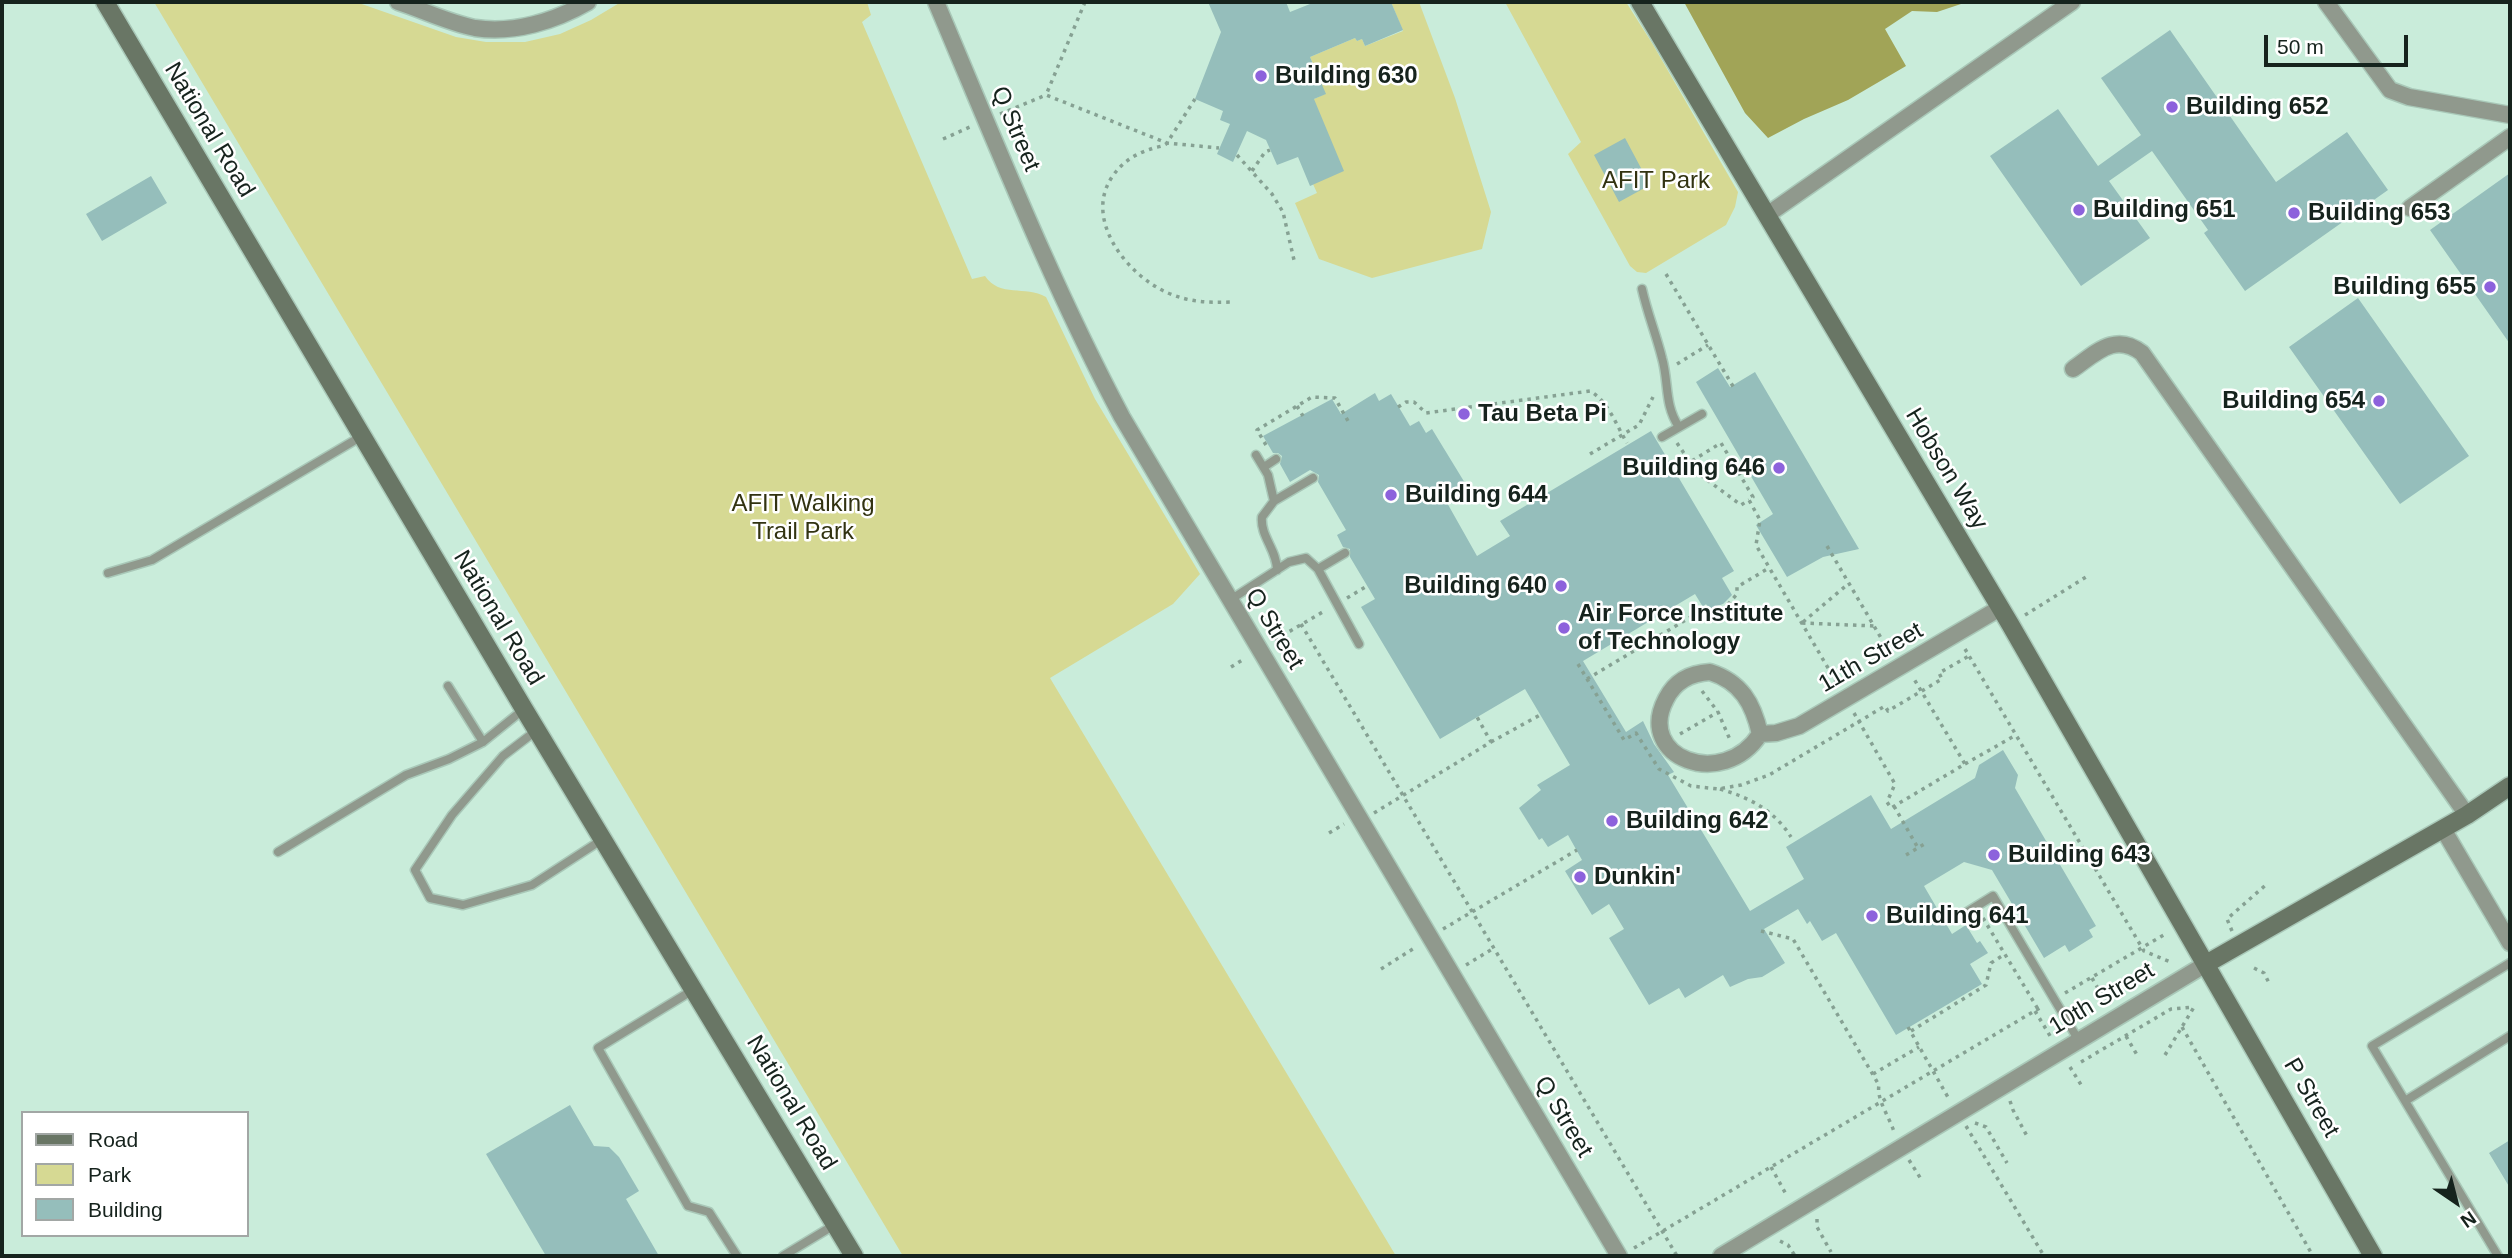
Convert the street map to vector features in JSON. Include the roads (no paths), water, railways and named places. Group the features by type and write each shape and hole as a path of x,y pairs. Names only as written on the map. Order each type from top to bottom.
{"street":[{"name":"National Road","path":"105,2 524,709 854,1256"},
{"path":"398,2 473,27 503,29 541,23 571,12 588,2"},
{"name":"Q Street","path":"936,2 1071,317 1122,417 1452,974 1625,1253"},
{"name":"Hobson Way","path":"1640,2 2000,608 2206,964"},
{"path":"1767,215 2071,2"},
{"path":"2326,2 2390,90 2409,97 2510,115"},
{"path":"2410,208 2510,137"},
{"path":"2073,369 2098,351 2117,343 2127,344 2142,353 2468,815"},
{"name":"11th Street","path":"1760,734 1776,733 1799,726 2000,608"},
{"path":"1710,672 1725,676 1744,692 1760,734 1746,751 1731,747 1714,764 1701,764 1681,757 1676,738 1659,722 1661,710 1670,691 1689,676 1710,672"},
{"name":"10th Street","path":"1721,1256 1962,1120 2079,1041 2206,964 2468,815 2510,786"},
{"path":"2443,829 2510,943"},
{"name":"P Street","path":"2206,964 2372,1256"}],"lane":[{"path":"1642,289 1665,371 1665,388 1672,416 1679,427"},
{"path":"1666,435 1702,414"},
{"path":"108,573 152,560 362,436"},
{"path":"1256,454 1264,467 1274,501"},
{"path":"1264,467 1273,455"},
{"path":"1277,570 1277,559 1261,523 1264,512 1274,501 1313,478"},
{"path":"1318,569 1345,552"},
{"path":"1230,600 1277,570 1299,558 1306,558 1318,569 1359,644"},
{"path":"448,686 483,741"},
{"path":"278,852 407,775 449,759 483,741 524,709"},
{"path":"537,730 502,756 452,815 415,870 430,898 463,905 532,885 603,839"},
{"path":"1956,919 1993,896 2079,1041"},
{"path":"2498,1256 2372,1046 2510,963"},
{"path":"694,990 598,1048 688,1206 709,1212 737,1256"},
{"path":"2405,1101 2510,1036"},
{"path":"783,1256 836,1224"}],"place":[{"name":"Building 630","path":"1261,76"},
{"name":"Building 652","path":"2172,107"},
{"name":"Building 651","path":"2079,210"},
{"name":"Building 653","path":"2294,213"},
{"name":"Building 655","path":"2490,287"},
{"name":"Building 654","path":"2379,401"},
{"name":"Tau Beta Pi","path":"1464,414"},
{"name":"Building 646","path":"1779,468"},
{"name":"Building 644","path":"1391,495"},
{"name":"Building 640","path":"1561,586"},
{"name":"Air Force Institute of Technology","path":"1564,628"},
{"name":"Building 642","path":"1612,821"},
{"name":"Building 643","path":"1994,855"},
{"name":"Dunkin'","path":"1580,877"},
{"name":"Building 641","path":"1872,916"}],"park label":[{"name":"AFIT Park","path":"1656,181"},
{"name":"AFIT Walking Trail Park","path":"803,518"}]}
